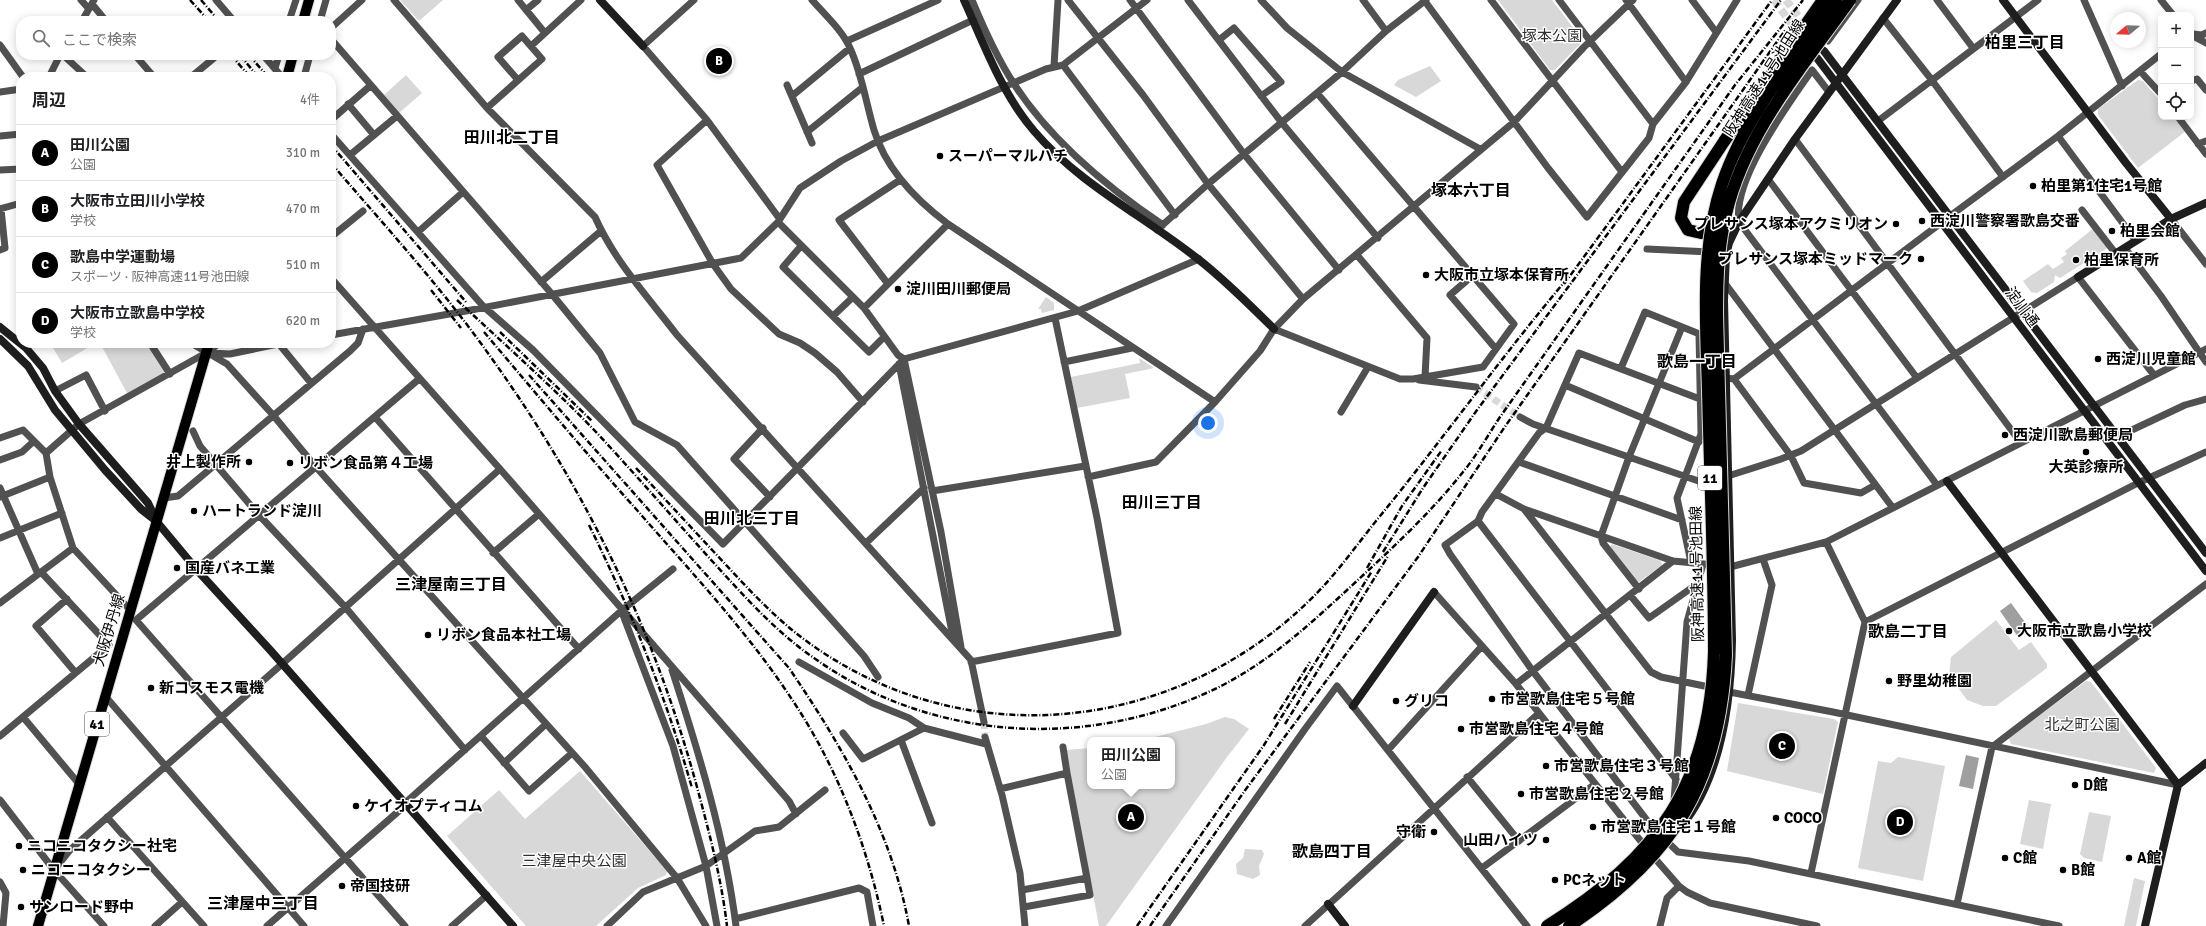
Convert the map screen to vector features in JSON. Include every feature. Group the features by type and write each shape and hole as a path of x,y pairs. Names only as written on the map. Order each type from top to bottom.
{"highway":[{"path":"1727,187 1719,217 1714,227 1701,233 1688,230 1681,218 1684,202 1725,140 1824,0"},
{"name":"阪神高速11号池田線","path":"1547,926 1602,888 1634,860 1662,826 1675,806 1693,769 1701,747 1711,704 1714,652 1706,313 1708,257 1711,227 1722,184 1742,140 1772,90 1836,0"},
{"name":"阪神高速11号池田線","path":"1569,926 1626,884 1657,852 1683,816 1703,775 1710,755 1722,708 1726,655 1717,306 1721,236 1733,190 1751,146 1784,94 1850,0"}],"main road":[{"path":"304,16 309,0"},
{"path":"288,72 292,60"},
{"name":"大阪伊丹線","path":"38,926 208,348"}],"street":[{"path":"81,0 92,4 102,16"},
{"path":"216,0 230,16"},
{"path":"290,16 295,0"},
{"path":"321,16 326,0"},
{"path":"336,23 362,0"},
{"path":"394,0 487,108 595,217 601,231 631,279 677,336 763,428 953,638 971,662 984,722"},
{"path":"518,0 545,33"},
{"path":"526,10 538,0"},
{"path":"531,46 581,0"},
{"path":"600,0 643,46 707,120 778,220 801,246 864,308 902,361 932,492 961,649"},
{"path":"643,46 694,0"},
{"path":"812,0 849,45 863,87 878,141 900,180 909,192 948,224 1215,402"},
{"path":"792,96 849,45 938,0"},
{"path":"964,0 1005,88 1018,109 1043,141 1070,165 1160,228 1199,259 1274,329 1400,379 1413,379 1476,387"},
{"path":"972,0 986,33 1014,84 1036,112 1081,161 1143,211 1160,228"},
{"path":"1054,66 1058,0"},
{"path":"1068,0 1143,95 1208,184 1303,299"},
{"path":"1130,0 1244,154 1339,270"},
{"path":"336,333 374,328 551,293 741,258 778,220 800,188 841,161 878,141 1054,66 1063,65 1147,0"},
{"path":"1188,0 1282,123 1378,238"},
{"path":"1261,0 1287,28 1342,72 1480,149"},
{"path":"1363,0 1386,31"},
{"path":"1160,228 1208,184 1342,72 1386,31 1425,0 1514,122 1587,217 1649,138 1653,124 1686,82 1737,0"},
{"path":"1491,0 1622,172"},
{"path":"1559,0 1653,124"},
{"path":"1692,0 1716,32"},
{"path":"1828,41 1858,0"},
{"path":"1542,926 1614,881 1666,842 1688,818 1703,791 1724,727 1730,692 1732,640 1726,400 1730,379 1725,344 1724,282 1726,255 1729,243 1739,222 1829,92 1897,0"},
{"path":"1937,0 1973,48"},
{"path":"2003,0 2206,264"},
{"path":"1878,121 1931,79 2038,0"},
{"path":"2084,0 2122,86"},
{"path":"2161,0 2171,12"},
{"path":"1088,477 1156,462 1215,402 1260,351 1274,329 1303,299 1358,255 1414,208 1480,149 1514,122 1629,1 1686,82"},
{"path":"85,16 92,4"},
{"path":"1883,18 1931,79 2003,177"},
{"path":"859,74 973,20"},
{"path":"1219,40 1234,28 1280,82 1261,96"},
{"path":"2194,34 2206,34"},
{"path":"487,108 542,59 522,36 498,57 518,80"},
{"path":"2194,36 2206,43"},
{"path":"336,45 551,293 600,353 635,422 677,445 864,656 878,677"},
{"path":"0,46 19,72"},
{"name":"淀川通","path":"1824,51 2206,553"},
{"path":"1950,216 2058,136 2158,56"},
{"name":"淀川通","path":"1817,58 2138,484 2206,571"},
{"path":"52,72 58,60"},
{"path":"68,60 82,72"},
{"path":"139,60 150,72"},
{"path":"197,72 212,60"},
{"path":"268,60 278,72"},
{"path":"275,68 277,60"},
{"path":"305,72 309,60"},
{"path":"1063,65 1175,214"},
{"path":"1829,92 1812,70 1761,147 1741,195 1737,212 1739,222 1937,485"},
{"path":"2140,71 2158,91"},
{"path":"2194,80 2197,79 2206,90"},
{"path":"787,85 812,143"},
{"path":"336,115 370,86"},
{"path":"807,132 863,87"},
{"path":"0,92 16,90"},
{"path":"1317,93 1514,324 1483,367 1413,379"},
{"path":"348,104 374,135"},
{"path":"350,155 397,116"},
{"path":"707,120 657,165 713,264 731,289 779,334 800,343 815,353 837,372 864,402"},
{"path":"2180,120 2206,154"},
{"path":"0,136 16,134"},
{"path":"2058,136 2136,241"},
{"path":"1796,139 2021,443"},
{"path":"336,140 483,306 533,350 723,544 864,402 902,361 1078,311 1199,259"},
{"path":"2198,144 2206,141"},
{"path":"0,170 16,169"},
{"path":"1768,179 1917,378"},
{"path":"888,284 839,220 900,180"},
{"path":"418,232 463,192"},
{"path":"1728,476 1791,456 2012,317 2116,254 2171,218 2206,203"},
{"path":"0,250 5,248 1,209 16,205"},
{"path":"2082,210 2116,254"},
{"path":"336,233 363,211"},
{"path":"1730,379 1852,291 1941,223"},
{"path":"864,308 948,224"},
{"path":"541,282 601,231"},
{"path":"801,246 783,267 869,352 884,337"},
{"path":"2125,248 2203,351 2206,362"},
{"path":"1647,250 1714,252 1726,255"},
{"path":"1358,255 1427,338 1425,377"},
{"path":"1472,276 1450,295 1496,349"},
{"path":"2078,277 2154,375"},
{"path":"1724,282 1894,508"},
{"path":"336,284 500,469 671,666 788,801 796,814"},
{"path":"833,316 852,297"},
{"path":"1621,368 1646,312 1725,344"},
{"path":"971,662 1118,633 1055,318"},
{"path":"1638,589 1603,543 1601,536 1629,457 1682,327"},
{"path":"1,328 16,340"},
{"path":"164,498 178,496 358,343 363,329"},
{"path":"1691,562 1678,498 1684,476 1701,434 1699,334"},
{"path":"0,339 28,366 55,410 141,509 157,522 197,570 513,926"},
{"path":"26,348 43,368 55,391 79,424 148,503 157,522"},
{"path":"153,348 170,374"},
{"path":"199,348 227,364 273,415 315,466 572,753 677,878 706,926"},
{"path":"46,452 73,431 79,424 105,411 213,348"},
{"path":"206,353 230,354 253,348"},
{"path":"285,348 311,383"},
{"path":"1064,362 1132,348"},
{"path":"1496,494 1524,509 1673,561 1730,567 1826,542 2083,410 2203,351"},
{"path":"1726,400 1700,399 1578,353 1546,428 1539,433 1482,512 1478,521 1445,545 1481,600 1532,670 1652,827 1678,852 1742,860 1811,873 2059,926"},
{"path":"902,361 924,488 953,638"},
{"path":"1341,412 1368,367"},
{"path":"55,391 86,375 105,411"},
{"path":"405,926 136,620 197,570 258,514 419,379"},
{"path":"1730,379 1791,456 1804,483 1861,493 1876,485"},
{"path":"1564,385 1699,442"},
{"path":"2117,437 2185,405 2206,399"},
{"path":"1520,416 1546,428 1704,484 1729,489"},
{"path":"375,417 579,649"},
{"path":"763,428 734,459 770,497"},
{"path":"0,438 22,430 46,452 50,477 73,548 131,611"},
{"path":"193,431 200,446 258,514 346,608 465,750"},
{"path":"0,460 22,452 34,441"},
{"path":"1865,622 2138,484 2206,452"},
{"path":"1519,462 1682,520"},
{"path":"932,492 1085,466"},
{"path":"54,870 70,850 346,608 500,469"},
{"path":"2,496 50,477"},
{"path":"1947,481 2178,785"},
{"path":"0,488 2,496 12,512 18,531 40,573 108,645 0,736"},
{"path":"866,543 924,488"},
{"path":"1524,509 1651,672 1681,681 1730,692 2178,785"},
{"path":"0,538 62,513"},
{"path":"494,553 539,514"},
{"path":"1478,521 1676,779"},
{"path":"1811,873 1865,622 1826,542"},
{"path":"0,603 73,548"},
{"path":"1748,695 1772,585 1764,559"},
{"path":"1516,684 1673,561"},
{"path":"1666,842 1676,779 1681,681 1687,622 1704,564"},
{"path":"266,926 400,810 405,803 622,611 672,569"},
{"path":"1630,595 1649,618 1698,584"},
{"path":"1957,904 1992,747 2091,670 2206,584"},
{"path":"1353,706 1434,592 1516,684 1651,854 1679,886 1687,892 1710,903 1801,924 1817,926"},
{"path":"66,600 36,626 75,672"},
{"path":"622,611 673,746 706,866 717,926"},
{"path":"1388,750 1482,646"},
{"path":"799,662 872,703 908,718 924,728 986,740 1000,789 1020,873 1025,926"},
{"path":"671,666 707,784 723,852 736,922 859,888 867,892 872,926"},
{"path":"1166,926 1304,729 1337,686 1527,926"},
{"path":"105,696 304,926"},
{"path":"1305,926 1539,713"},
{"path":"22,717 79,784"},
{"path":"504,763 546,724"},
{"path":"843,733 863,760 924,728"},
{"path":"481,736 529,791 572,753"},
{"path":"901,740 932,823"},
{"path":"1024,907 1090,895 1063,747"},
{"path":"2145,926 2178,785 2206,763"},
{"path":"1000,789 1067,773"},
{"path":"1467,777 1518,841"},
{"path":"1482,868 1595,784"},
{"path":"607,926 644,892 706,866 723,852 755,831 779,827 825,790"},
{"path":"0,800 54,870 104,926"},
{"path":"107,817 204,926"},
{"path":"1022,890 1087,878"},
{"path":"0,882 6,893 3,926"},
{"path":"1660,926 1667,898 1679,886"},
{"path":"452,926 487,896"},
{"path":"156,926 182,902"},
{"path":"1328,904 1345,926"}],"green space":[{"path":"400,0 443,0 419,21"},
{"name":"塚本公園","path":"1498,0 1552,0 1581,38 1581,43 1555,70 1550,70"},
{"path":"1430,66 1441,81 1416,97 1394,85 1398,80"},
{"path":"406,75 422,93 399,113 384,95"},
{"path":"2138,80 2143,81 2158,98 2158,120 2177,120 2186,131 2138,168 2098,115 2098,109"},
{"name":"柏里保育所","path":"2094,228 2107,247 2106,249 2060,278 2055,275 2054,282 2037,293 2031,292 2023,281 2048,264 2053,269 2064,262 2061,258 2067,254 2065,251"},
{"path":"1046,297 1054,303 1054,310 1042,313 1041,309 1038,309"},
{"path":"53,348 88,348 62,363"},
{"path":"103,348 150,348 166,372 127,393"},
{"path":"1139,358 1154,368 1125,374 1130,398 1077,408 1071,377 1140,363"},
{"path":"1612,544 1661,561 1662,565 1639,582 1635,581 1610,547"},
{"path":"1996,620 2019,650 2031,642 2047,664 2047,668 1996,706 1983,706 1967,700 1949,675 1951,657"},
{"name":"北之町公園","path":"2086,681 2091,682 2156,768 2154,773 2011,744 2009,738"},
{"path":"1738,703 1834,719 1838,722 1823,794 1727,771"},
{"path":"1225,717 1234,719 1249,729 1227,757 1106,926 1099,926 1066,750 1087,748 1087,789 1175,789 1175,737 1155,737 1206,724"},
{"path":"1898,757 1945,766 1923,881 1858,868 1878,761 1891,763"},
{"name":"三津屋中央公園","path":"580,771 667,871 666,875 638,888 596,926 526,926 447,836 499,790 525,819"},
{"path":"2029,800 2051,804 2043,849 2020,844"},
{"path":"2089,812 2111,816 2102,862 2084,858 2080,854"},
{"path":"1245,849 1262,850 1264,854 1259,866 1260,875 1253,879 1237,874 1236,864 1243,858"},
{"path":"2134,878 2145,881 2136,926 2124,926"}],"shaded area":[{"path":"2011,603 2030,629 2018,637 2000,611"},
{"path":"1966,755 1979,758 1973,789 1959,786"}],"tunnel":[{"path":"1774,0 1801,37"},
{"path":"1786,0 1807,28"},
{"path":"1727,187 1736,164 1756,126"},
{"path":"1476,387 1520,417"},
{"path":"984,722 985,737"}],"railway":[{"path":"190,0 204,16"},
{"path":"201,0 215,16"},
{"path":"1564,284 1772,0"},
{"path":"1383,552 1423,488 1477,410 1781,0"},
{"path":"457,300 546,382 597,433 761,613 787,637 814,658 860,686 909,707 960,721 1012,728 1065,728 1118,721 1169,708 1219,687 1254,667 1286,644 1316,618 1377,563 1436,504 1478,452 1500,417 1735,85 1803,0"},
{"path":"1150,926 1246,789 1418,557 1504,428 1786,29"},
{"path":"235,60 246,72"},
{"path":"244,60 254,72"},
{"path":"253,60 264,72"},
{"path":"336,151 466,302"},
{"path":"336,169 413,258 472,331 526,408 559,461 589,514 641,625 664,682 684,741 713,848 727,926"},
{"path":"636,468 747,587 781,620 805,640 867,677 932,702 999,714 1067,714 1134,701 1199,678 1259,642 1314,596 1331,578 1518,339 1567,279"},
{"path":"431,290 461,328"},
{"path":"484,332 597,465 719,604 758,652 795,704 825,756 850,811 870,868 884,926"},
{"path":"500,332 592,421"},
{"path":"529,375 789,668 828,728 846,759 878,823 891,857 909,926"},
{"path":"1367,568 1402,506 1442,450"},
{"path":"589,525 619,589 659,687 692,788"},
{"path":"1285,724 1388,556"},
{"path":"1137,926 1264,745 1372,571"},
{"path":"1274,719 1310,662"}],"place":[{"name":"大阪市立田川小学校","path":"719,61"},
{"name":"スーパーマルハチ","path":"940,156"},
{"name":"柏里第1住宅1号館","path":"2033,186"},
{"name":"西淀川警察署歌島交番","path":"1922,221"},
{"name":"プレサンス塚本アクミリオン","path":"1896,224"},
{"name":"柏里会館","path":"2112,231"},
{"name":"プレサンス塚本ミッドマーク","path":"1921,259"},
{"name":"柏里保育所","path":"2076,260"},
{"name":"大阪市立塚本保育所","path":"1426,275"},
{"name":"淀川田川郵便局","path":"898,289"},
{"name":"西淀川児童館","path":"2098,359"},
{"name":"西淀川歌島郵便局","path":"2005,435"},
{"name":"大英診療所","path":"2086,452"},
{"name":"井上製作所","path":"249,462"},
{"name":"リボン食品第４工場","path":"290,463"},
{"name":"ハートランド淀川","path":"194,511"},
{"name":"国産バネ工業","path":"177,568"},
{"name":"大阪市立歌島小学校","path":"2009,631"},
{"name":"リボン食品本社工場","path":"428,635"},
{"name":"野里幼稚園","path":"1889,681"},
{"name":"新コスモス電機","path":"151,688"},
{"name":"市営歌島住宅５号館","path":"1492,699"},
{"name":"グリコ","path":"1396,701"},
{"name":"市営歌島住宅４号館","path":"1461,729"},
{"name":"歌島中学運動場","path":"1782,746"},
{"name":"市営歌島住宅３号館","path":"1546,766"},
{"name":"D館","path":"2075,785"},
{"name":"市営歌島住宅２号館","path":"1521,794"},
{"name":"ケイオプティコム","path":"356,806"},
{"name":"田川公園","path":"1131,817"},
{"name":"COCO","path":"1776,818"},
{"name":"大阪市立歌島中学校","path":"1900,822"},
{"name":"市営歌島住宅１号館","path":"1593,827"},
{"name":"守衛","path":"1434,832"},
{"name":"山田ハイツ","path":"1546,840"},
{"name":"ニコニコタクシー社宅","path":"19,846"},
{"name":"C館","path":"2005,858"},
{"name":"A館","path":"2129,858"},
{"name":"ニコニコタクシー","path":"23,870"},
{"name":"B館","path":"2063,870"},
{"name":"PCネット","path":"1555,880"},
{"name":"帝国技研","path":"342,886"},
{"name":"サンロード野中","path":"21,907"}],"district":[{"name":"柏里三丁目","path":"2025,43"},
{"name":"田川北二丁目","path":"512,138"},
{"name":"塚本六丁目","path":"1471,191"},
{"name":"歌島一丁目","path":"1697,362"},
{"name":"田川三丁目","path":"1162,503"},
{"name":"田川北三丁目","path":"752,519"},
{"name":"三津屋南三丁目","path":"451,585"},
{"name":"歌島二丁目","path":"1908,632"},
{"name":"歌島四丁目","path":"1332,852"},
{"name":"三津屋中三丁目","path":"263,904"}]}
